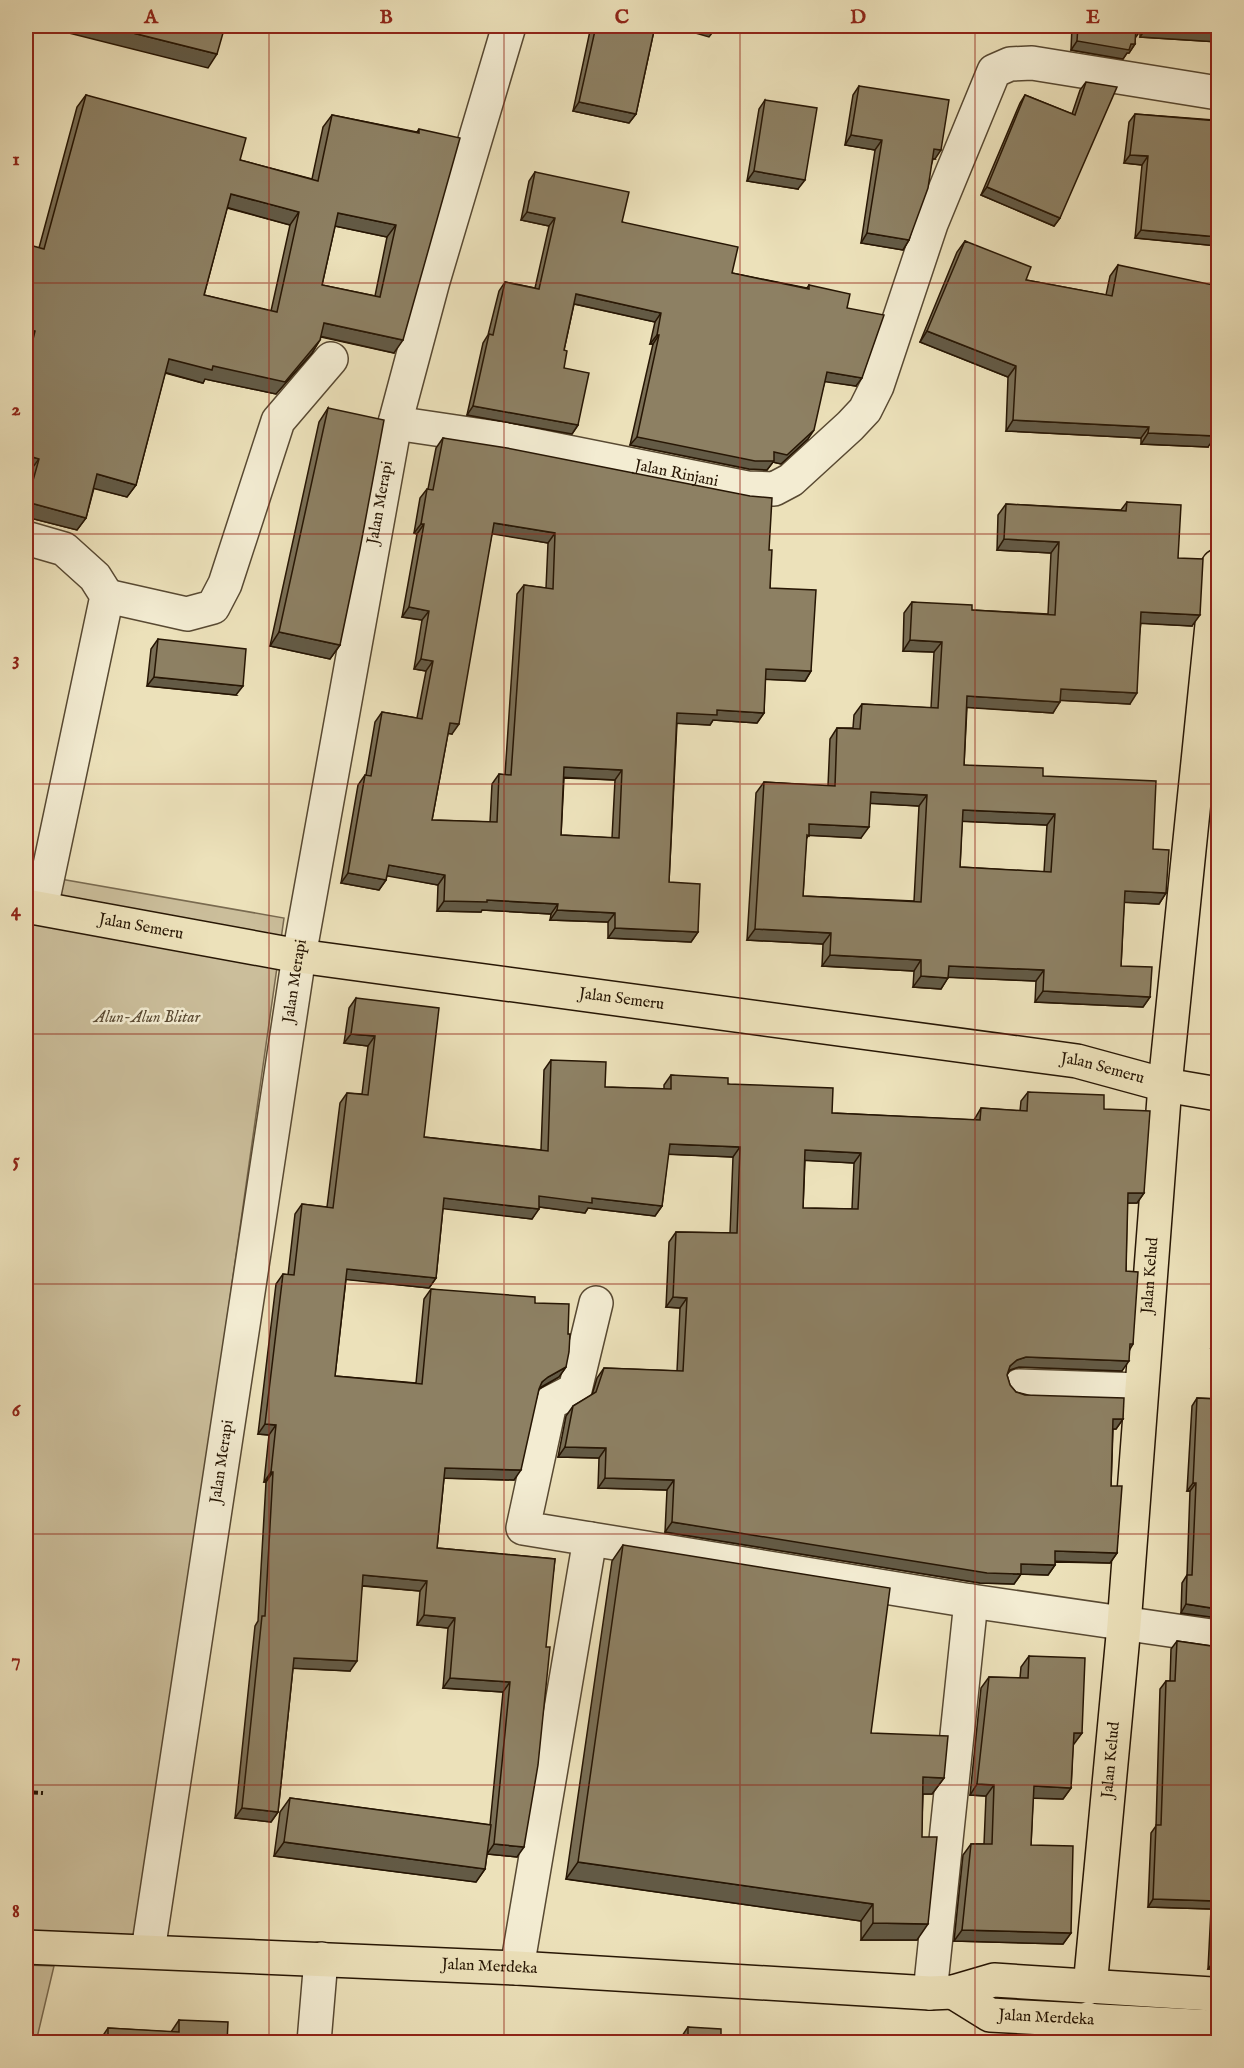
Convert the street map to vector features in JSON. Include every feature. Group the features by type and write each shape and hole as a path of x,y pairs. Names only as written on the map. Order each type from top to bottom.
{"main road":[{"name":"Jalan Kelud","path":"1090,1987 1124,1625 1165,1085 1218,566"},
{"name":"Jalan Semeru","path":"34,907 299,956 1077,1061 1165,1085 1218,1094"},
{"name":"Jalan Merdeka","path":"26,1947 517,1968 942,1993 994,1980 1212,1994 1218,1999"},
{"name":"Jalan Merdeka","path":"942,1993 990,2015 1087,2031 1214,2027 1218,2025"}],"street":[{"name":"Jalan Merapi","path":"148,1951 299,956 395,423 433,281 509,26"},
{"name":"Jalan Rinjani","path":"395,423 503,439 747,488 774,489 791,480 833,443 865,410 877,386 931,224 994,71 1010,64 1032,63 1218,93"},
{"path":"106,596 187,614 213,607 225,584 278,421 331,359"},
{"path":"26,538 64,549 95,577 106,596 34,907"},
{"path":"596,1303 575,1390 550,1403 523,1528 1124,1625 1218,1637"},
{"path":"1019,1386 1141,1390"},
{"path":"517,1968 590,1539"},
{"path":"942,1993 971,1601"},
{"path":"314,2043 321,1959"}],"path":[{"path":"26,1792 43,1793"}],"green space":[{"name":"Alun-Alun Blitar","path":"26,873 284,918 139,1938 26,1933"},
{"path":"26,1965 54,1966 36,2042 26,2042"}],"building":[{"path":"105,26 225,26 217,54"},
{"path":"596,26 655,26 636,114 579,102"},
{"path":"1078,26 1143,27 1136,27 1135,44 1131,44 1129,50 1077,41"},
{"path":"1146,26 1218,26 1218,33 1146,28"},
{"path":"1086,82 1117,87 1060,218 987,187 1025,95 1075,115"},
{"path":"859,86 949,100 941,150 934,149 928,188 909,240 867,233 882,140 851,135"},
{"path":"86,95 246,138 240,160 318,181 332,115 419,133 419,129 460,138 403,340 324,323 320,340 285,382 213,366 212,370 169,359 136,485 97,474 86,518 27,502 39,459 26,455 26,368 35,331 26,329 26,244 44,249","holes":["231,194 299,212 277,312 204,295","338,213 396,225 380,297 322,285"]},
{"path":"765,100 817,108 805,180 754,171"},
{"path":"1135,114 1218,121 1218,237 1141,230 1148,156 1130,155"},
{"path":"535,172 629,192 622,222 738,247 732,273 809,289 809,285 850,294 847,308 884,315 862,378 827,372 814,430 787,455 774,452 774,461 755,461 637,437 659,335 657,335 661,313 576,294 564,350 567,351 564,368 589,373 578,425 473,406 489,334 493,335 505,282 539,289 555,218 527,212"},
{"path":"965,241 1031,267 1026,280 1112,296 1118,265 1218,286 1216,436 1148,433 1149,427 1013,420 1016,366 927,331"},
{"path":"328,408 384,420 340,645 279,632"},
{"path":"443,438 507,448 750,496 772,498 769,550 772,550 770,588 816,590 811,671 766,669 764,713 717,710 717,715 677,713 669,882 700,884 698,932 615,928 615,913 557,910 558,904 487,900 487,902 444,901 445,875 389,865 386,880 348,873 365,775 371,776 382,712 422,719 433,661 421,659 429,611 409,607 424,524 421,524 427,489 433,490","holes":["494,523 555,533 553,589 524,585 511,775 499,774 497,822 432,820 450,723 459,724","564,767 622,770 619,838 561,835"]},
{"path":"1127,502 1181,505 1178,558 1203,559 1200,615 1141,612 1137,693 1061,689 1060,702 967,696 964,765 1043,768 1043,776 1156,781 1153,849 1169,850 1166,893 1125,891 1121,966 1152,967 1150,997 1043,991 1044,970 949,966 948,978 921,976 921,960 830,955 831,933 755,929 764,782 835,786 837,728 860,729 862,704 938,708 942,642 910,640 912,602 972,605 972,610 1055,615 1059,542 1004,539 1006,504 1126,511","holes":["871,792 927,795 921,902 803,896 809,824 869,827","963,810 1055,814 1051,872 960,867"]},
{"path":"158,639 246,649 243,686 154,677"},
{"path":"356,998 439,1008 424,1137 548,1151 551,1060 606,1062 605,1087 671,1089 671,1075 728,1078 728,1084 833,1088 832,1113 980,1120 981,1108 1027,1111 1028,1092 1104,1095 1104,1109 1150,1111 1144,1193 1128,1193 1126,1271 1138,1272 1133,1344 1130,1344 1129,1361 1026,1357 1010,1366 1007,1375 1010,1385 1016,1392 1025,1395 1124,1398 1123,1419 1113,1419 1111,1486 1122,1486 1117,1553 1055,1551 1055,1565 1021,1564 1021,1574 987,1573 672,1522 674,1480 605,1478 606,1448 565,1447 573,1406 596,1392 604,1368 683,1371 687,1298 673,1297 676,1232 737,1233 740,1147 670,1144 662,1206 592,1198 592,1203 539,1196 539,1209 444,1198 436,1278 347,1269 335,1376 422,1384 431,1289 535,1297 535,1303 569,1304 568,1334 570,1334 566,1367 542,1382 521,1470 445,1468 437,1548 555,1559 546,1647 550,1647 538,1765 524,1847 494,1844 510,1682 450,1678 455,1618 424,1615 427,1581 363,1575 357,1661 294,1658 278,1812 242,1808 262,1616 265,1616 273,1472 271,1472 276,1425 265,1424 283,1274 294,1275 302,1204 333,1208 347,1093 368,1095 375,1036 351,1034","holes":["805,1150 861,1153 858,1209 803,1208"]},
{"path":"1218,1269 1218,1340 1217,1340"},
{"path":"1197,1398 1218,1399 1218,1609 1186,1604 1187,1575 1192,1575"},
{"path":"623,1545 890,1588 871,1733 948,1736 944,1778 923,1777 922,1837 937,1837 928,1924 873,1923 873,1904 578,1862"},
{"path":"1177,1641 1218,1647 1218,1961 1214,1961 1216,1901 1153,1899 1156,1825 1161,1825 1166,1681 1175,1681"},
{"path":"1029,1656 1085,1658 1082,1733 1074,1733 1071,1788 1034,1786 1031,1845 1073,1846 1071,1933 962,1930 971,1844 992,1844 994,1785 977,1784 989,1677 1028,1678"},
{"path":"290,1798 491,1825 485,1869 284,1842"},
{"path":"179,2020 228,2022 227,2043 108,2043 108,2028 179,2032"},
{"path":"688,2027 721,2029 721,2039 805,2043 688,2043"}]}
